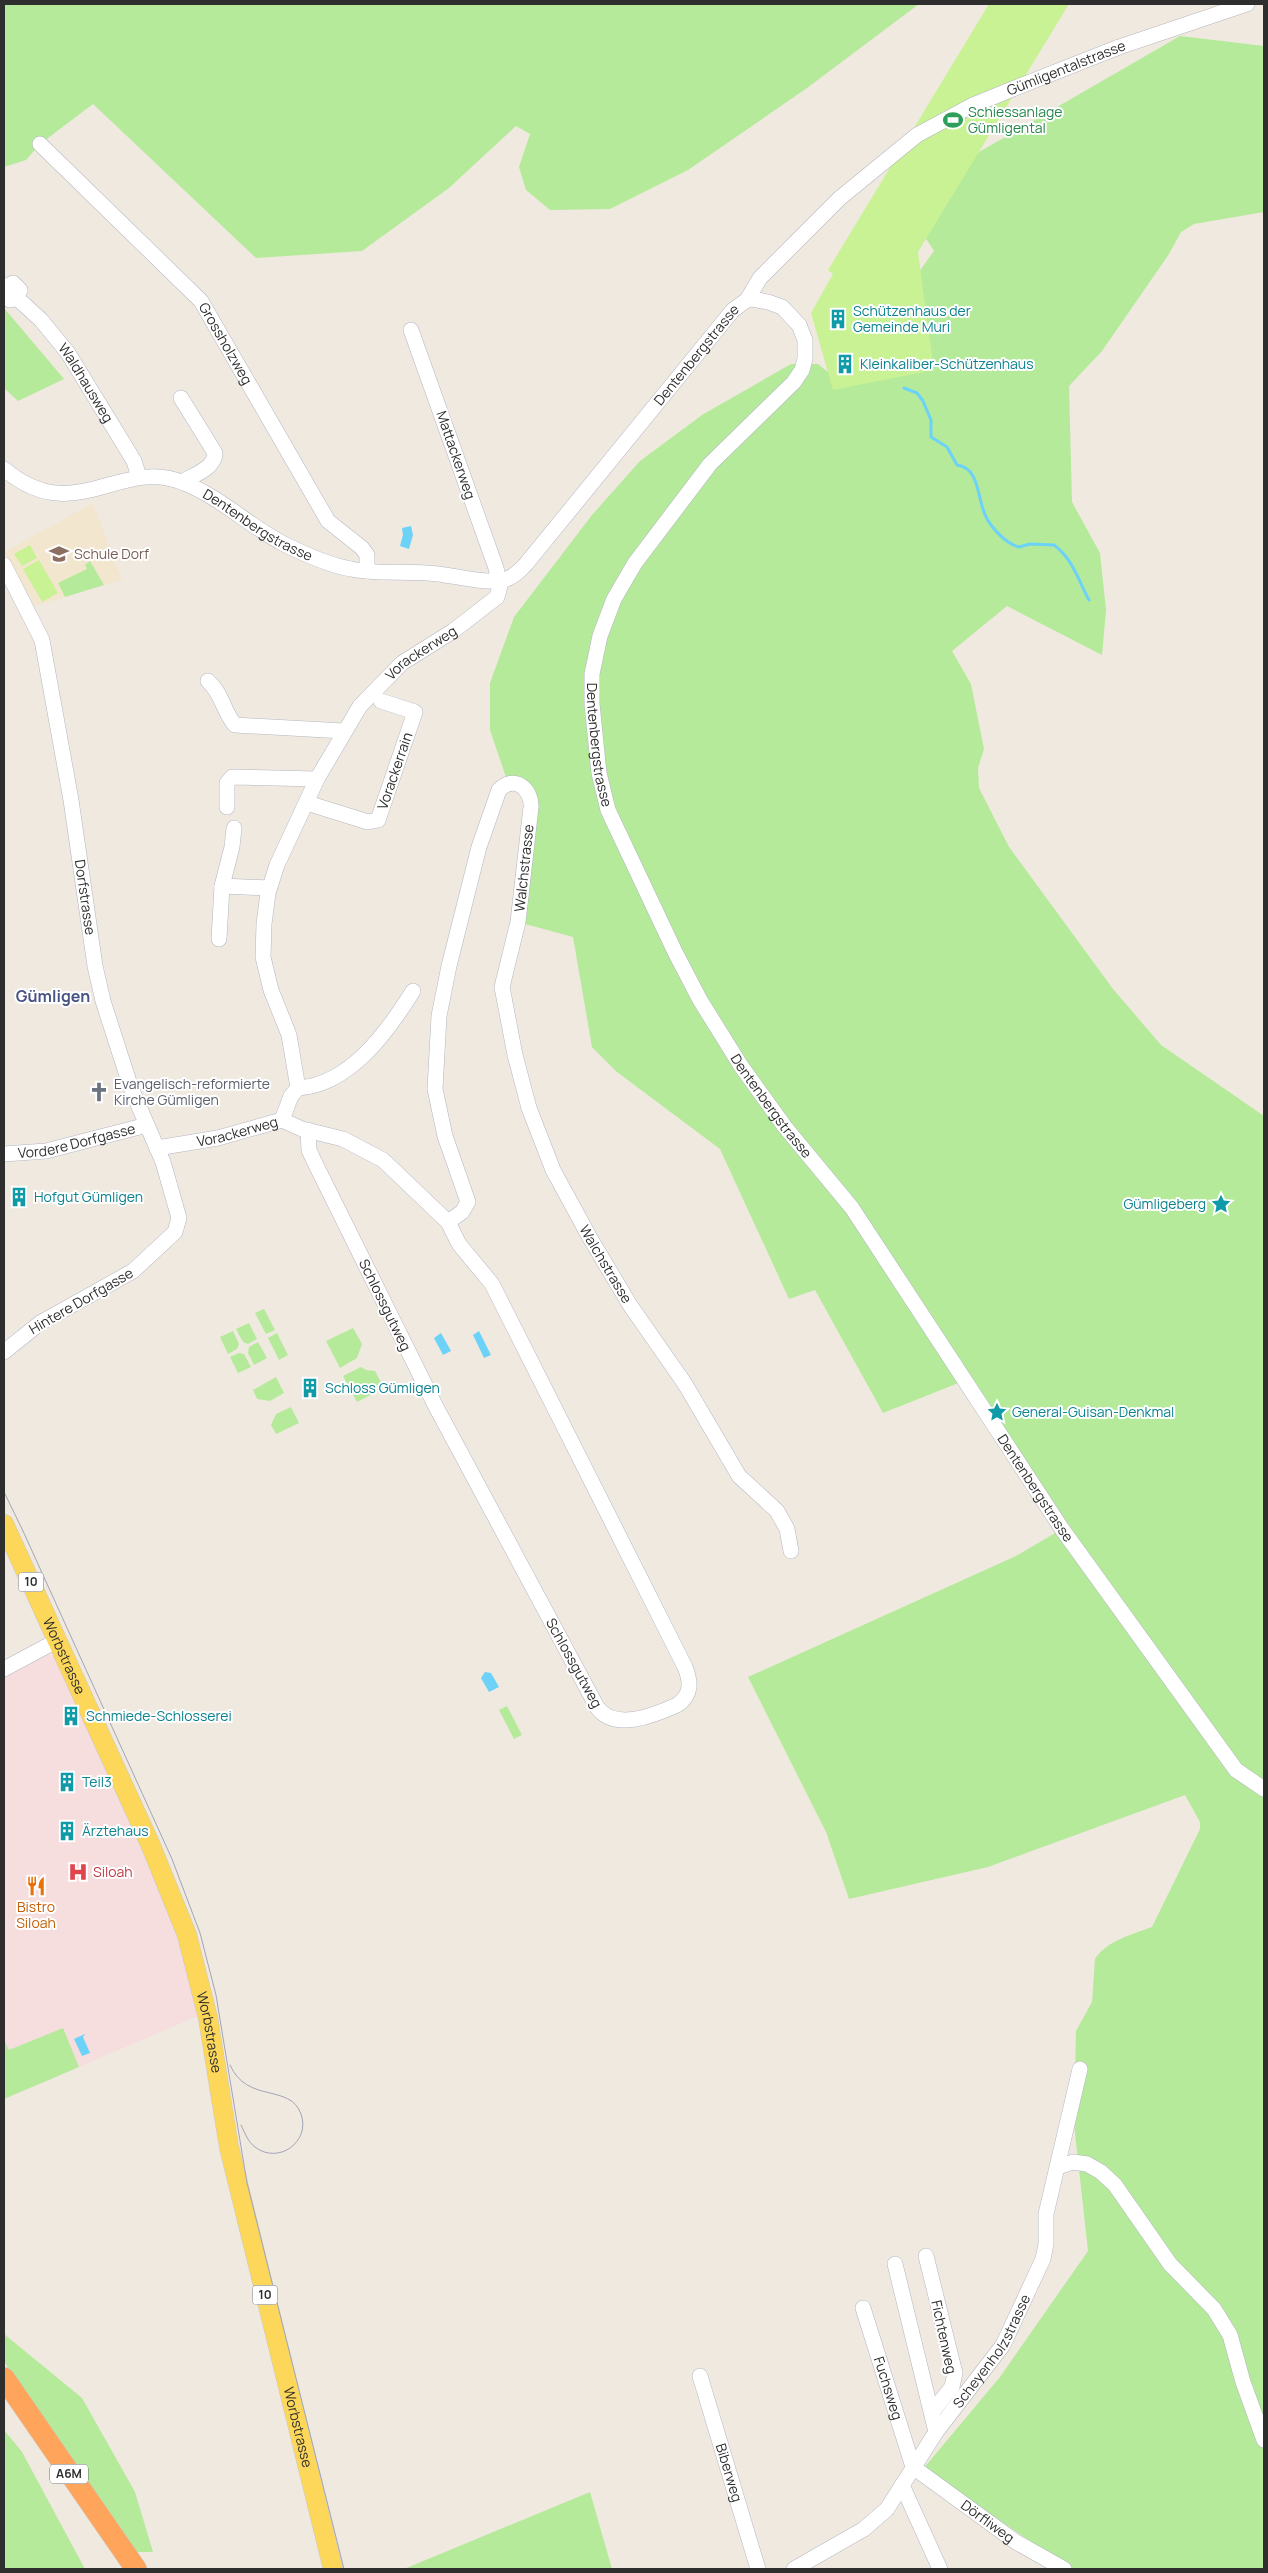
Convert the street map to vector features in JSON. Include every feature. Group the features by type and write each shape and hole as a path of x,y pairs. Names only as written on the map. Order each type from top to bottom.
{"highway":[{"name":"A6M","path":"4,2378 136,2569"},
{"name":"A6M","path":"4,2391 126,2569"}],"main road":[{"name":"Worbstrasse","path":"4,1524 176,1903 196,1963 208,2018 229,2147 333,2569"}],"street":[{"name":"Gümligentalstrasse","path":"748,300 760,278 840,198 917,135 971,106 1010,90 1119,47 1247,4"},
{"name":"Grossholzweg","path":"40,144 201,301 328,522 362,548 367,555 367,571"},
{"name":"Waldhausweg","path":"4,287 11,283 17,285 20,290 10,297 41,320 68,352 134,461 139,477"},
{"name":"Dentenbergstrasse","path":"4,469 22,482 38,488 62,493 84,493 139,477 168,478 182,482 289,546 350,569 424,572 499,580 511,577 526,564 733,310 748,300 776,304 796,319 805,340 804,363 794,382 710,464 635,563 614,599 600,636 592,674 592,704 599,773 608,810 679,960 700,1000 741,1066 785,1127 852,1208 1062,1529 1236,1770 1264,1789"},
{"name":"Mattackerweg","path":"411,330 499,580"},
{"path":"181,398 215,453 215,458 211,465 182,482"},
{"name":"Dorfstrasse","path":"4,565 9,588 38,629 46,655 72,800 95,966 118,1051 157,1148 176,1204 179,1218 177,1228"},
{"name":"Vorackerweg","path":"157,1148 218,1138 282,1120 291,1096 298,1088 289,1035 271,990 263,957 264,924 269,888 292,830 344,731 367,698 402,663 453,631 497,597 500,586 499,580"},
{"path":"208,681 216,688 227,716 235,725 344,731"},
{"name":"Vorackerrain","path":"307,803 368,822 378,820 415,712 381,701"},
{"path":"227,807 227,783 232,778 318,779"},
{"name":"Walchstrasse","path":"448,1222 462,1212 468,1202 445,1136 435,1089 439,1016 449,966 480,847 499,790 508,783 515,783 526,789 531,807 518,922 502,987 515,1055 528,1108 553,1170 590,1238 630,1305 685,1384 740,1476 777,1511 787,1529 791,1551"},
{"path":"219,939 222,886 232,847 234,828"},
{"path":"222,886 269,888"},
{"path":"298,1088 310,1087 341,1072 362,1057 377,1042 413,991"},
{"path":"282,1120 308,1130 335,1136 372,1153 394,1169 448,1222"},
{"name":"Vordere Dorfgasse","path":"4,1154 46,1151 147,1125"},
{"name":"Schlossgutweg","path":"308,1130 309,1150 435,1405 597,1708 606,1718 620,1722 678,1705 685,1699 689,1691 690,1680 686,1667 503,1302 492,1284 459,1244 448,1222"},
{"name":"Hintere Dorfgasse","path":"4,1352 40,1323 133,1271 166,1242 177,1228"},
{"path":"4,1669 58,1640"},
{"name":"Scheyenholzstrasse","path":"794,2569 864,2530 887,2509 936,2432 1003,2345 1043,2259 1046,2244 1046,2214 1080,2068"},
{"path":"1058,2167 1073,2162 1087,2164 1101,2172 1116,2185 1170,2264 1214,2309 1230,2335 1243,2382 1264,2440"},
{"name":"Fichtenweg","path":"926,2256 955,2373 952,2387 932,2412"},
{"name":"Fichtenweg","path":"895,2264 936,2432"},
{"name":"Fuchsweg","path":"863,2308 913,2467"},
{"name":"Biberweg","path":"700,2376 758,2569"},
{"name":"Dörfliweg","path":"913,2467 1016,2542 1064,2569"},
{"path":"902,2485 940,2569"}],"shaded area":[{"name":"Schule Dorf","path":"93,503 122,580 35,606 4,552"},
{"name":"Siloah","path":"44,1651 55,1658 168,1909 181,1945 198,2016 4,2099 4,1673"}],"green space":[{"path":"4,4 919,4 807,88 688,170 610,209 550,210 526,190 519,167 530,134 516,126 449,188 362,251 256,258 93,104 40,144 26,160 4,167"},
{"name":"Schiessanlage Gümligental","path":"989,4 1069,4 918,252 934,370 833,390 811,313 833,274 828,270"},
{"path":"1180,36 1264,46 1264,212 1194,224 1181,232 1169,254 1102,351 1069,386 1072,502 1100,553 1106,610 1102,655 1007,606 952,651 971,684 984,749 978,768 979,788 1009,847 1113,989 1161,1045 1264,1116 1264,2569 1068,2569 1066,2565 923,2469 1000,2377 1088,2251 1074,2124 1076,2031 1092,2002 1095,1959 1106,1947 1113,1943 1152,1927 1200,1829 1200,1822 1185,1795 988,1867 849,1899 826,1832 748,1677 1016,1556 1069,1525 971,1378 883,1413 815,1290 789,1299 720,1149 617,1072 592,1047 573,937 518,922 531,802 508,783 490,730 490,683 514,617 592,515 640,461 702,415 791,364 818,364 829,373 893,308 934,251 916,223 960,163"},
{"path":"4,308 64,379 18,401 4,388"},
{"path":"30,545 37,558 22,566 14,554"},
{"path":"39,560 58,593 42,602 23,569"},
{"path":"90,561 104,585 65,597 58,583 87,569 85,565"},
{"path":"264,1309 275,1330 266,1334 255,1313"},
{"path":"249,1323 257,1339 248,1344 243,1342 236,1329"},
{"path":"353,1328 362,1344 357,1358 340,1368 326,1341"},
{"path":"233,1331 239,1344 237,1349 228,1354 220,1337"},
{"path":"277,1333 288,1355 279,1360 268,1338"},
{"path":"258,1342 267,1358 254,1365 248,1353 249,1347"},
{"path":"239,1353 244,1354 251,1367 238,1373 230,1357"},
{"path":"361,1367 366,1370 375,1371 384,1388 357,1402 343,1376"},
{"path":"276,1377 284,1393 270,1401 257,1399 253,1390"},
{"path":"291,1407 299,1423 276,1434 271,1425 276,1414"},
{"path":"507,1706 522,1735 514,1739 499,1710"},
{"path":"63,2028 79,2067 4,2099 4,2040 9,2050"},
{"path":"4,2334 82,2398 135,2492 153,2552 133,2552 22,2392 4,2361"},
{"path":"4,2430 22,2452 85,2569 4,2569"},
{"path":"590,2492 612,2569 404,2569"}],"water":[{"path":"411,526 413,535 409,549 400,546 403,535 402,528"},
{"path":"479,1331 491,1355 484,1358 473,1335"},
{"path":"441,1333 451,1351 443,1355 434,1338"},
{"path":"485,1672 491,1673 499,1687 489,1692 481,1678"},
{"path":"85,2034 83,2037 90,2053 82,2056 74,2039"}],"waterway":[{"path":"904,388 917,393 923,401 931,420 931,437 947,447 957,465 964,467 973,476 985,515 997,532 1013,545 1019,547 1030,544 1054,545 1071,563 1089,600"}],"tram line":[{"path":"4,1492 172,1859 200,1933 216,1995 247,2183 344,2569"},
{"path":"230,2065 237,2077 247,2085 288,2099 301,2114 303,2124 301,2134 290,2148 282,2152 273,2153 264,2152 255,2147 241,2125"}],"place":[{"name":"Schiessanlage Gümligental","path":"953,120"},
{"name":"Schützenhaus der Gemeinde Muri","path":"838,319"},
{"name":"Kleinkaliber-Schützenhaus","path":"845,364"},
{"name":"Schule Dorf","path":"59,554"},
{"name":"Evangelisch-reformierte Kirche Gümligen","path":"99,1092"},
{"name":"Hofgut Gümligen","path":"19,1197"},
{"name":"Gümligeberg","path":"1221,1204"},
{"name":"Schloss Gümligen","path":"310,1388"},
{"name":"General-Guisan-Denkmal","path":"997,1412"},
{"name":"Schmiede-Schlosserei","path":"71,1716"},
{"name":"Teil3","path":"67,1782"},
{"name":"Ärztehaus","path":"67,1831"},
{"name":"Siloah","path":"78,1872"},
{"name":"Bistro Siloah","path":"36,1886"}],"district":[{"name":"Gümligen","path":"53,996"}]}
